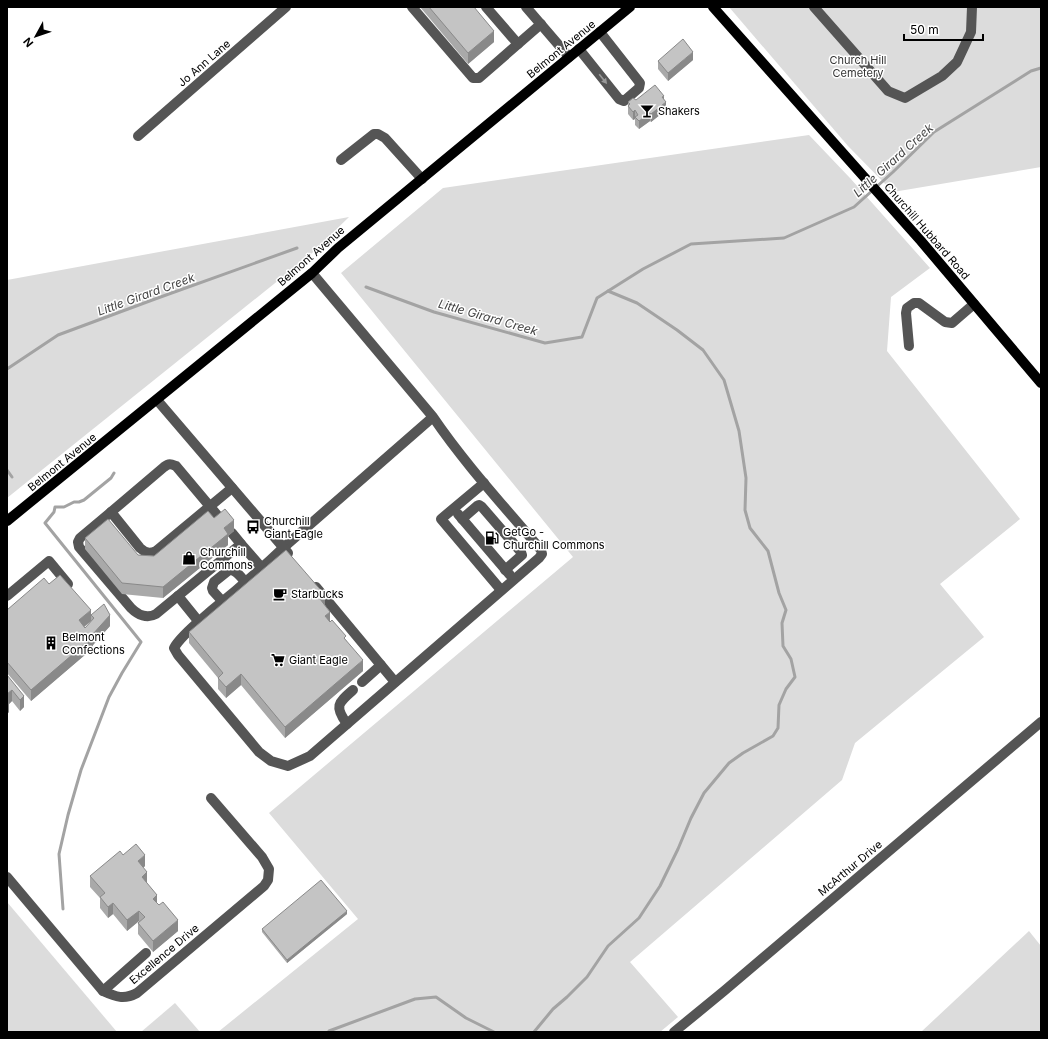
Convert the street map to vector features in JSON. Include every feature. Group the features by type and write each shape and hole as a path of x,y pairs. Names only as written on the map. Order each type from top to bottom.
{"main road":[{"name":"Belmont Avenue","path":"7,521 312,273 338,248 630,7"},
{"name":"Churchill Hubbard Road","path":"713,7 921,241 1041,384"}],"street":[{"name":"Jo Ann Lane","path":"138,136 286,7"},
{"path":"412,7 473,78 479,78 541,24"},
{"path":"486,7 518,44"},
{"path":"526,7 569,57"},
{"path":"814,7 888,91 905,98 942,76 957,62 971,32 972,7"},
{"path":"579,49 619,99 624,101 639,88 640,83 600,32"},
{"path":"341,160 374,134 378,134 385,138 422,179"},
{"path":"312,273 434,417 449,440 541,550 542,554 514,580 310,756 288,766 271,761 259,752 178,655 174,648 178,642 199,622 434,417"},
{"path":"909,346 906,313 907,308 914,303 919,303 945,322 952,322 974,304"},
{"path":"157,400 294,560"},
{"path":"223,522 176,466 168,464 80,538 78,542 79,548 135,613 146,617 153,616 241,544"},
{"path":"484,483 441,519 501,590"},
{"path":"111,512 144,552 152,553 232,488"},
{"path":"462,519 477,506 482,506 521,552 522,555 506,570"},
{"path":"492,519 505,507"},
{"path":"454,508 514,580"},
{"path":"510,540 523,529"},
{"path":"232,533 262,568"},
{"path":"463,544 475,534"},
{"path":"481,566 493,555"},
{"path":"9,590 49,561 72,589"},
{"path":"223,602 213,591 212,588 214,582 231,569 234,570 245,582"},
{"path":"308,577 395,682"},
{"path":"178,596 199,622"},
{"path":"362,682 381,665"},
{"path":"347,724 341,716 339,707 342,700 353,690"},
{"name":"McArthur Drive","path":"674,1032 760,961 1041,722"},
{"name":"Excellence Drive","path":"104,991 115,997 130,997 137,993 264,886 268,880 269,869 262,857 211,798"},
{"path":"7,877 104,991 114,980 146,953"}],"green space":[{"name":"Church Hill Cemetery","path":"729,7 1041,7 1041,167 893,192 848,146"},
{"path":"809,135 850,178 930,268 891,297 887,351 1020,519 940,584 984,637 855,743 842,780 630,962 678,1017 660,1032 218,1032 358,919 269,813 573,557 341,273 443,188"},
{"path":"349,217 310,255 7,498 7,280"},
{"path":"7,902 117,1032 7,1032"},
{"path":"1029,931 1041,946 1041,1032 921,1032"},
{"path":"175,1003 200,1032 141,1032"}],"building":[{"path":"429,7 474,7 494,31 468,53"},
{"path":"683,39 693,52 668,73 658,61"},
{"path":"655,85 664,96 662,97 666,102 639,121 635,117 638,115 635,110 633,112 628,106 630,104 628,102 633,98 636,100"},
{"name":"Churchill Commons","path":"225,509 234,520 224,528 228,534 163,587 122,583 85,538 108,519 138,555 154,556 208,511 214,518"},
{"name":"Giant Eagle","path":"286,550 325,595 320,599 330,612 325,616 330,622 332,620 346,636 344,638 363,660 285,727 241,674 226,687 218,678 223,673 189,632"},
{"name":"Belmont Confections","path":"60,575 91,610 79,620 85,628 94,618 91,615 104,604 110,615 92,635 93,637 31,690 7,662 7,610 44,578 49,584"},
{"path":"7,675 24,696 20,700 12,690 7,694"},
{"path":"136,844 145,855 138,861 147,872 142,877 157,895 153,899 159,905 163,902 178,920 153,941 138,923 145,917 139,911 127,920 113,903 108,907 100,897 105,893 90,876 120,851 123,855"},
{"path":"321,880 347,911 287,960 262,929"}],"waterway":[{"name":"Little Girard Creek","path":"366,287 434,312 545,343 582,337 597,298 643,269 691,244 784,238 854,207 934,132 1031,71 1041,68"},
{"name":"Little Girard Creek","path":"7,369 58,335 297,248"},
{"path":"534,1032 553,1009 587,977 608,946 639,918 660,886 704,793 729,763 743,753 773,736 778,728 779,705 786,689 795,677 791,659 783,646 782,623 786,610 779,593 768,551 750,528 745,510 746,478 739,431 724,380 703,350 677,330 637,303 608,291"},
{"path":"7,470 12,477"},
{"path":"63,909 59,854 81,770 109,697 141,642 45,523 54,512 55,507 64,507 74,502 84,500 111,478 114,473"},
{"path":"329,1031 415,999 436,997 466,1018 494,1032"}],"place":[{"name":"Shakers","path":"647,111"},
{"name":"Churchill Giant Eagle","path":"253,527"},
{"name":"GetGo - Churchill Commons","path":"492,538"},
{"name":"Churchill Commons","path":"189,558"},
{"name":"Starbucks","path":"280,594"},
{"name":"Belmont Confections","path":"51,643"},
{"name":"Giant Eagle","path":"278,660"}]}
